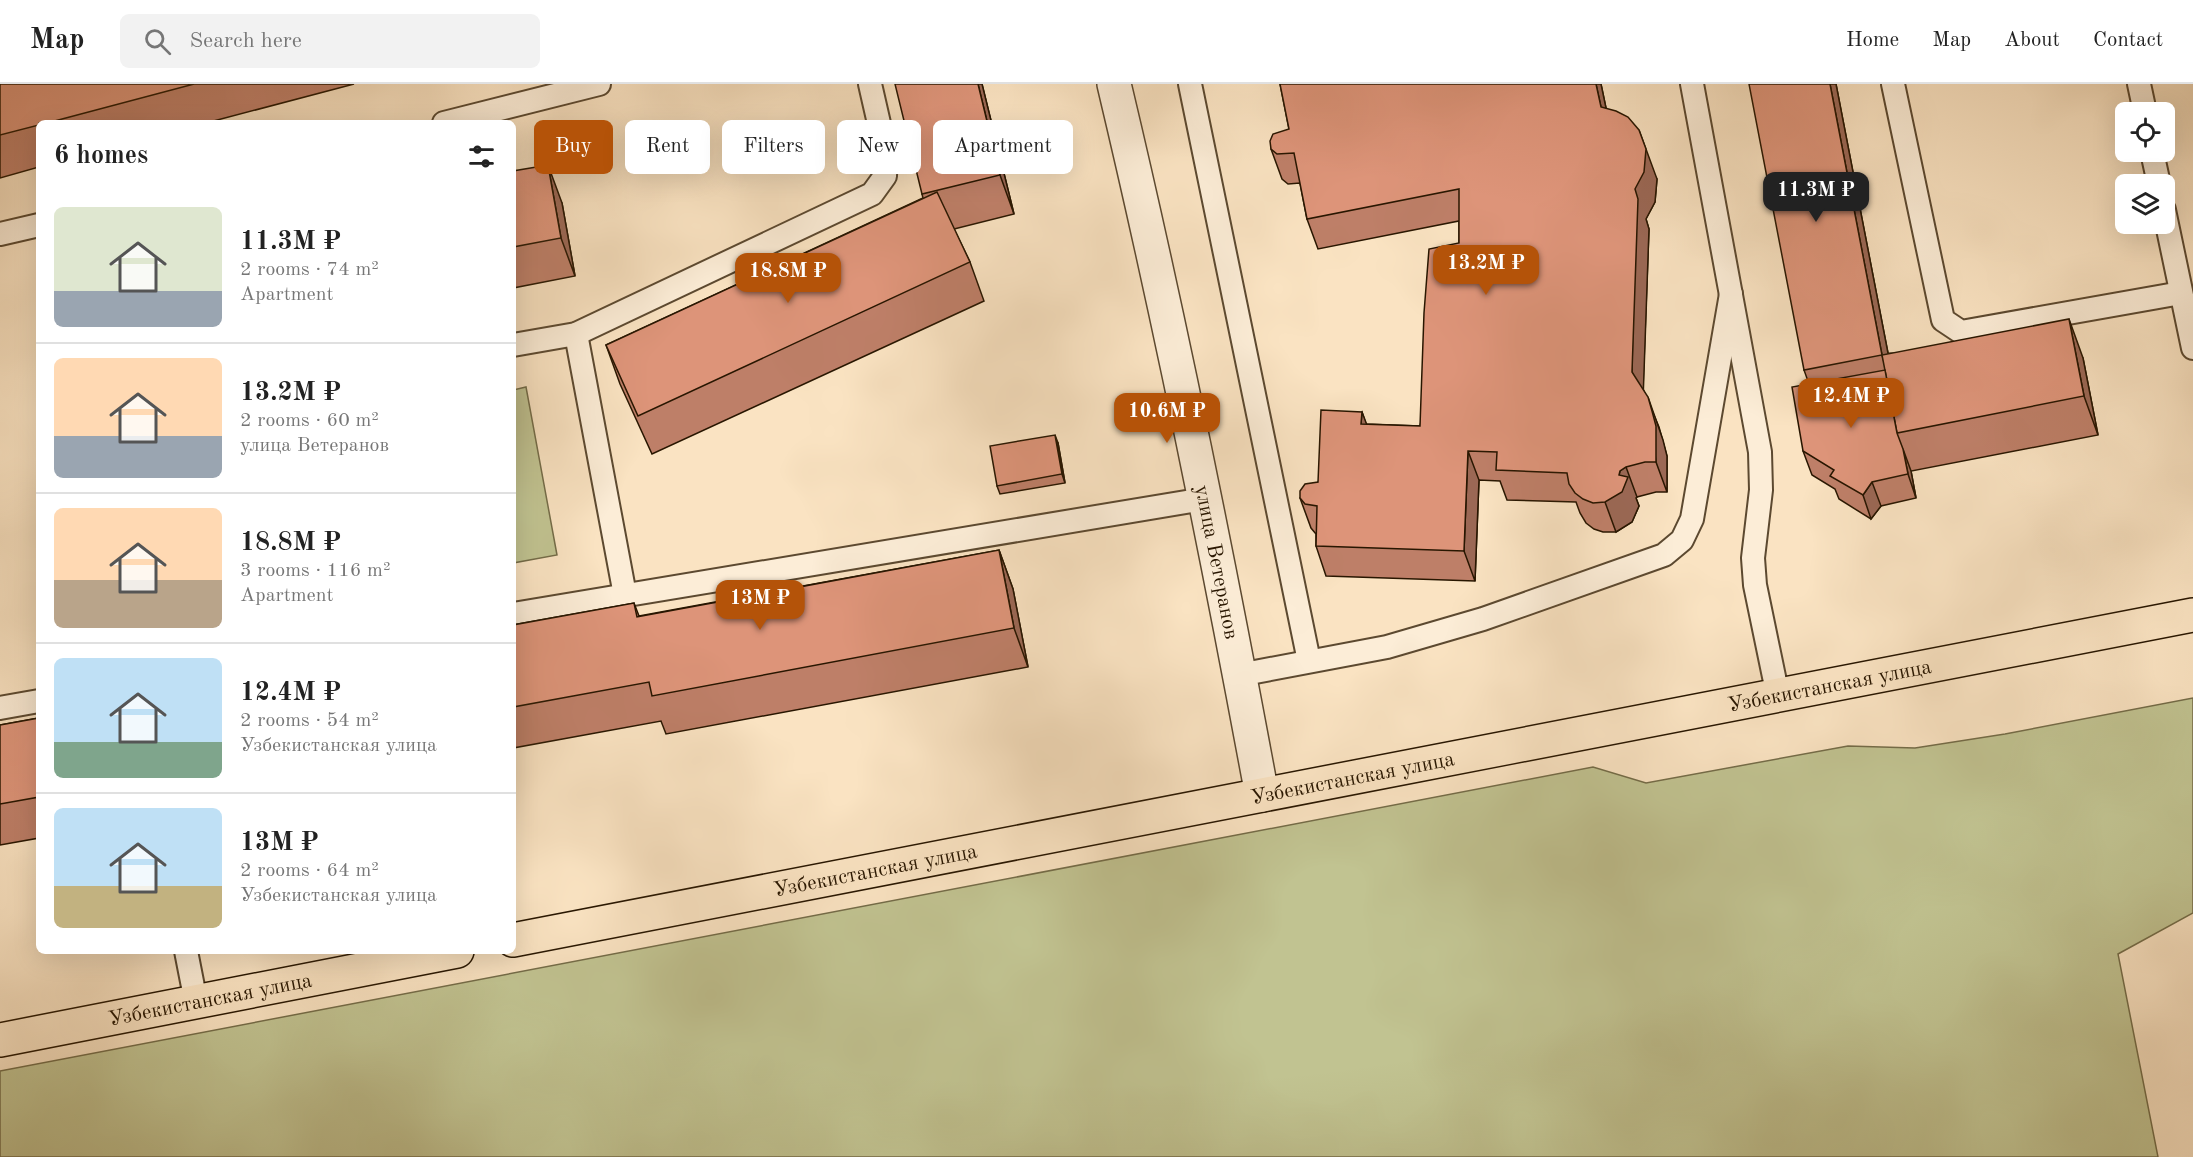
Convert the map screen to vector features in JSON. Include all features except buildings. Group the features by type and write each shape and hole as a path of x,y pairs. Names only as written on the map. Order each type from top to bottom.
{"main road":[{"name":"Узбекистанская улица","path":"516,939 2193,615"},
{"name":"Узбекистанская улица","path":"0,1040 442,954"}],"street":[{"name":"улица Ветеранов","path":"1114,84 1204,499 1262,795"}],"lane":[{"path":"456,120 599,84"},
{"path":"516,344 576,333 873,194 885,176 886,154 870,84"},
{"path":"1190,84 1309,661"},
{"path":"1692,84 1760,452 1761,490 1753,558 1756,594 1778,696"},
{"path":"1893,84 1943,320 1961,332 2181,293"},
{"path":"2139,84 2143,102"},
{"path":"0,234 36,226"},
{"path":"2169,234 2193,348"},
{"path":"1239,675 1388,647 1483,619 1664,555 1682,540 1692,519 1731,294"},
{"path":"576,333 625,595"},
{"path":"516,613 1204,499"},
{"path":"0,708 36,702"},
{"path":"187,954 196,1002"}],"green space":[{"path":"526,387 557,555 516,562 516,389"},
{"path":"2193,698 2193,913 2118,954 2158,1157 0,1157 0,1071 1593,767 1646,783 1848,746 1915,748 2005,734"}]}
